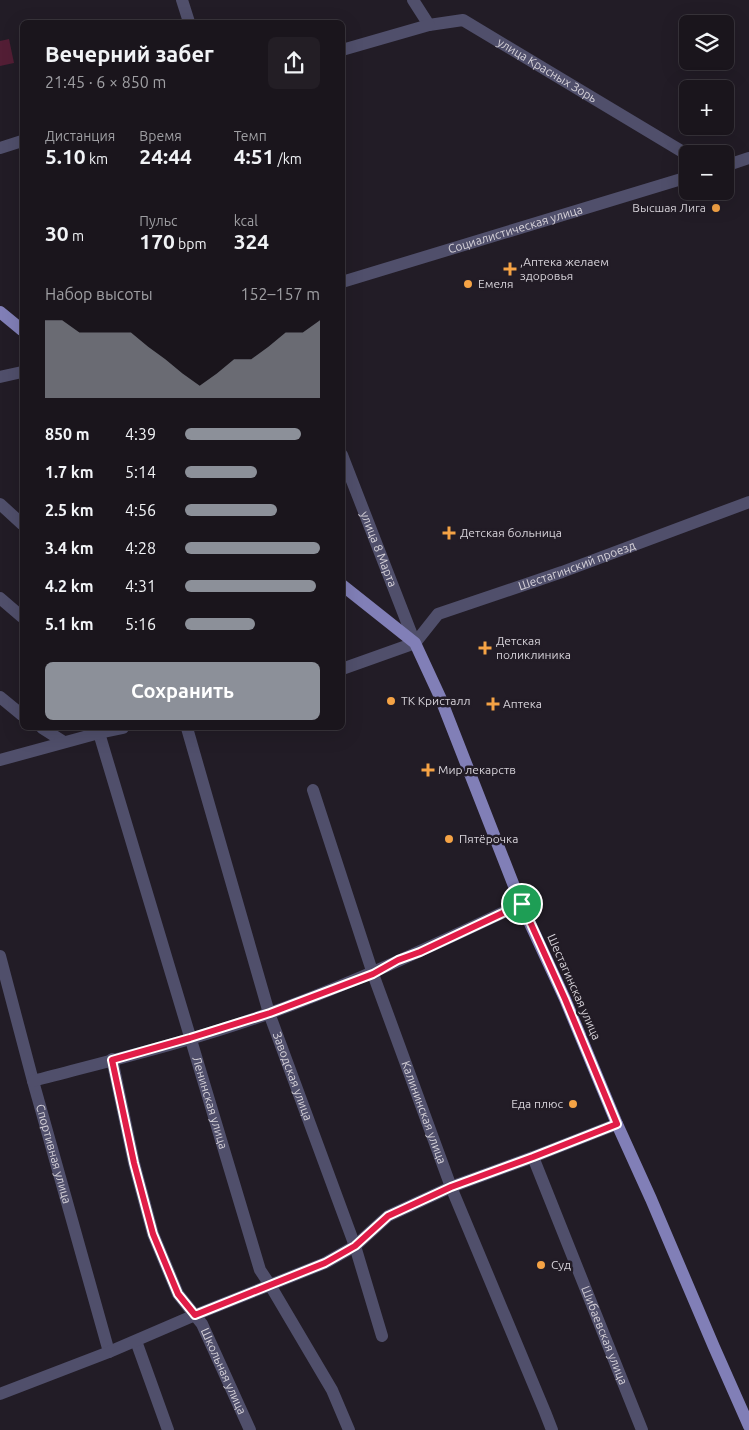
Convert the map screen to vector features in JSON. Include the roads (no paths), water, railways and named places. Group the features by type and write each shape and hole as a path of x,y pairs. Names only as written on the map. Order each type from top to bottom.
{"main road":[{"path":"0,312 20,328"},
{"name":"Шестагинская улица","path":"345,587 415,643 440,697 522,904 565,999 617,1124 749,1426"}],"street":[{"path":"182,0 188,20"},
{"path":"413,0 430,25"},
{"name":"улица Красных Зорь","path":"345,49 430,25 464,20 679,150"},
{"path":"0,148 20,142"},
{"path":"734,163 749,158"},
{"name":"Социалистическая улица","path":"345,281 679,180"},
{"path":"0,377 20,372"},
{"name":"улица 8 Марта","path":"345,463 415,643"},
{"name":"Шестагинский проезд","path":"415,643 438,614 562,572 749,502"},
{"path":"0,504 20,522"},
{"path":"0,598 20,615"},
{"path":"345,668 415,643"},
{"path":"0,697 20,713"},
{"path":"45,730 64,742"},
{"path":"0,760 113,730"},
{"name":"Заводская улица","path":"188,730 270,1013 355,1246 382,1336"},
{"name":"Ленинская улица","path":"98,733 260,1270 332,1390 349,1430"},
{"name":"Калининская улица","path":"313,790 373,974 451,1187 552,1430"},
{"path":"33,1082 190,1038 270,1013 373,974 398,960 420,952 522,904"},
{"name":"Спортивная улица","path":"0,956 33,1082 109,1352"},
{"name":"Школьная улица","path":"112,1060 134,1163 153,1234 178,1294 202,1324 250,1430"},
{"path":"0,1394 109,1352 325,1263 355,1246 388,1216 451,1187 617,1124"},
{"name":"Шибаевская улица","path":"533,1157 642,1430"},
{"path":"136,1341 168,1430"}],"place":[{"name":"Высшая Лига","path":"716,208"},
{"name":",Аптека желаем здоровья","path":"510,269"},
{"name":"Емеля","path":"468,284"},
{"name":"Детская больница","path":"449,533"},
{"name":"Детская поликлиника","path":"485,648"},
{"name":"ТК Кристалл","path":"391,701"},
{"name":"Аптека","path":"493,704"},
{"name":"Мир лекарств","path":"428,770"},
{"name":"Пятёрочка","path":"449,839"},
{"name":"Еда плюс","path":"573,1104"},
{"name":"Суд","path":"541,1265"}]}
